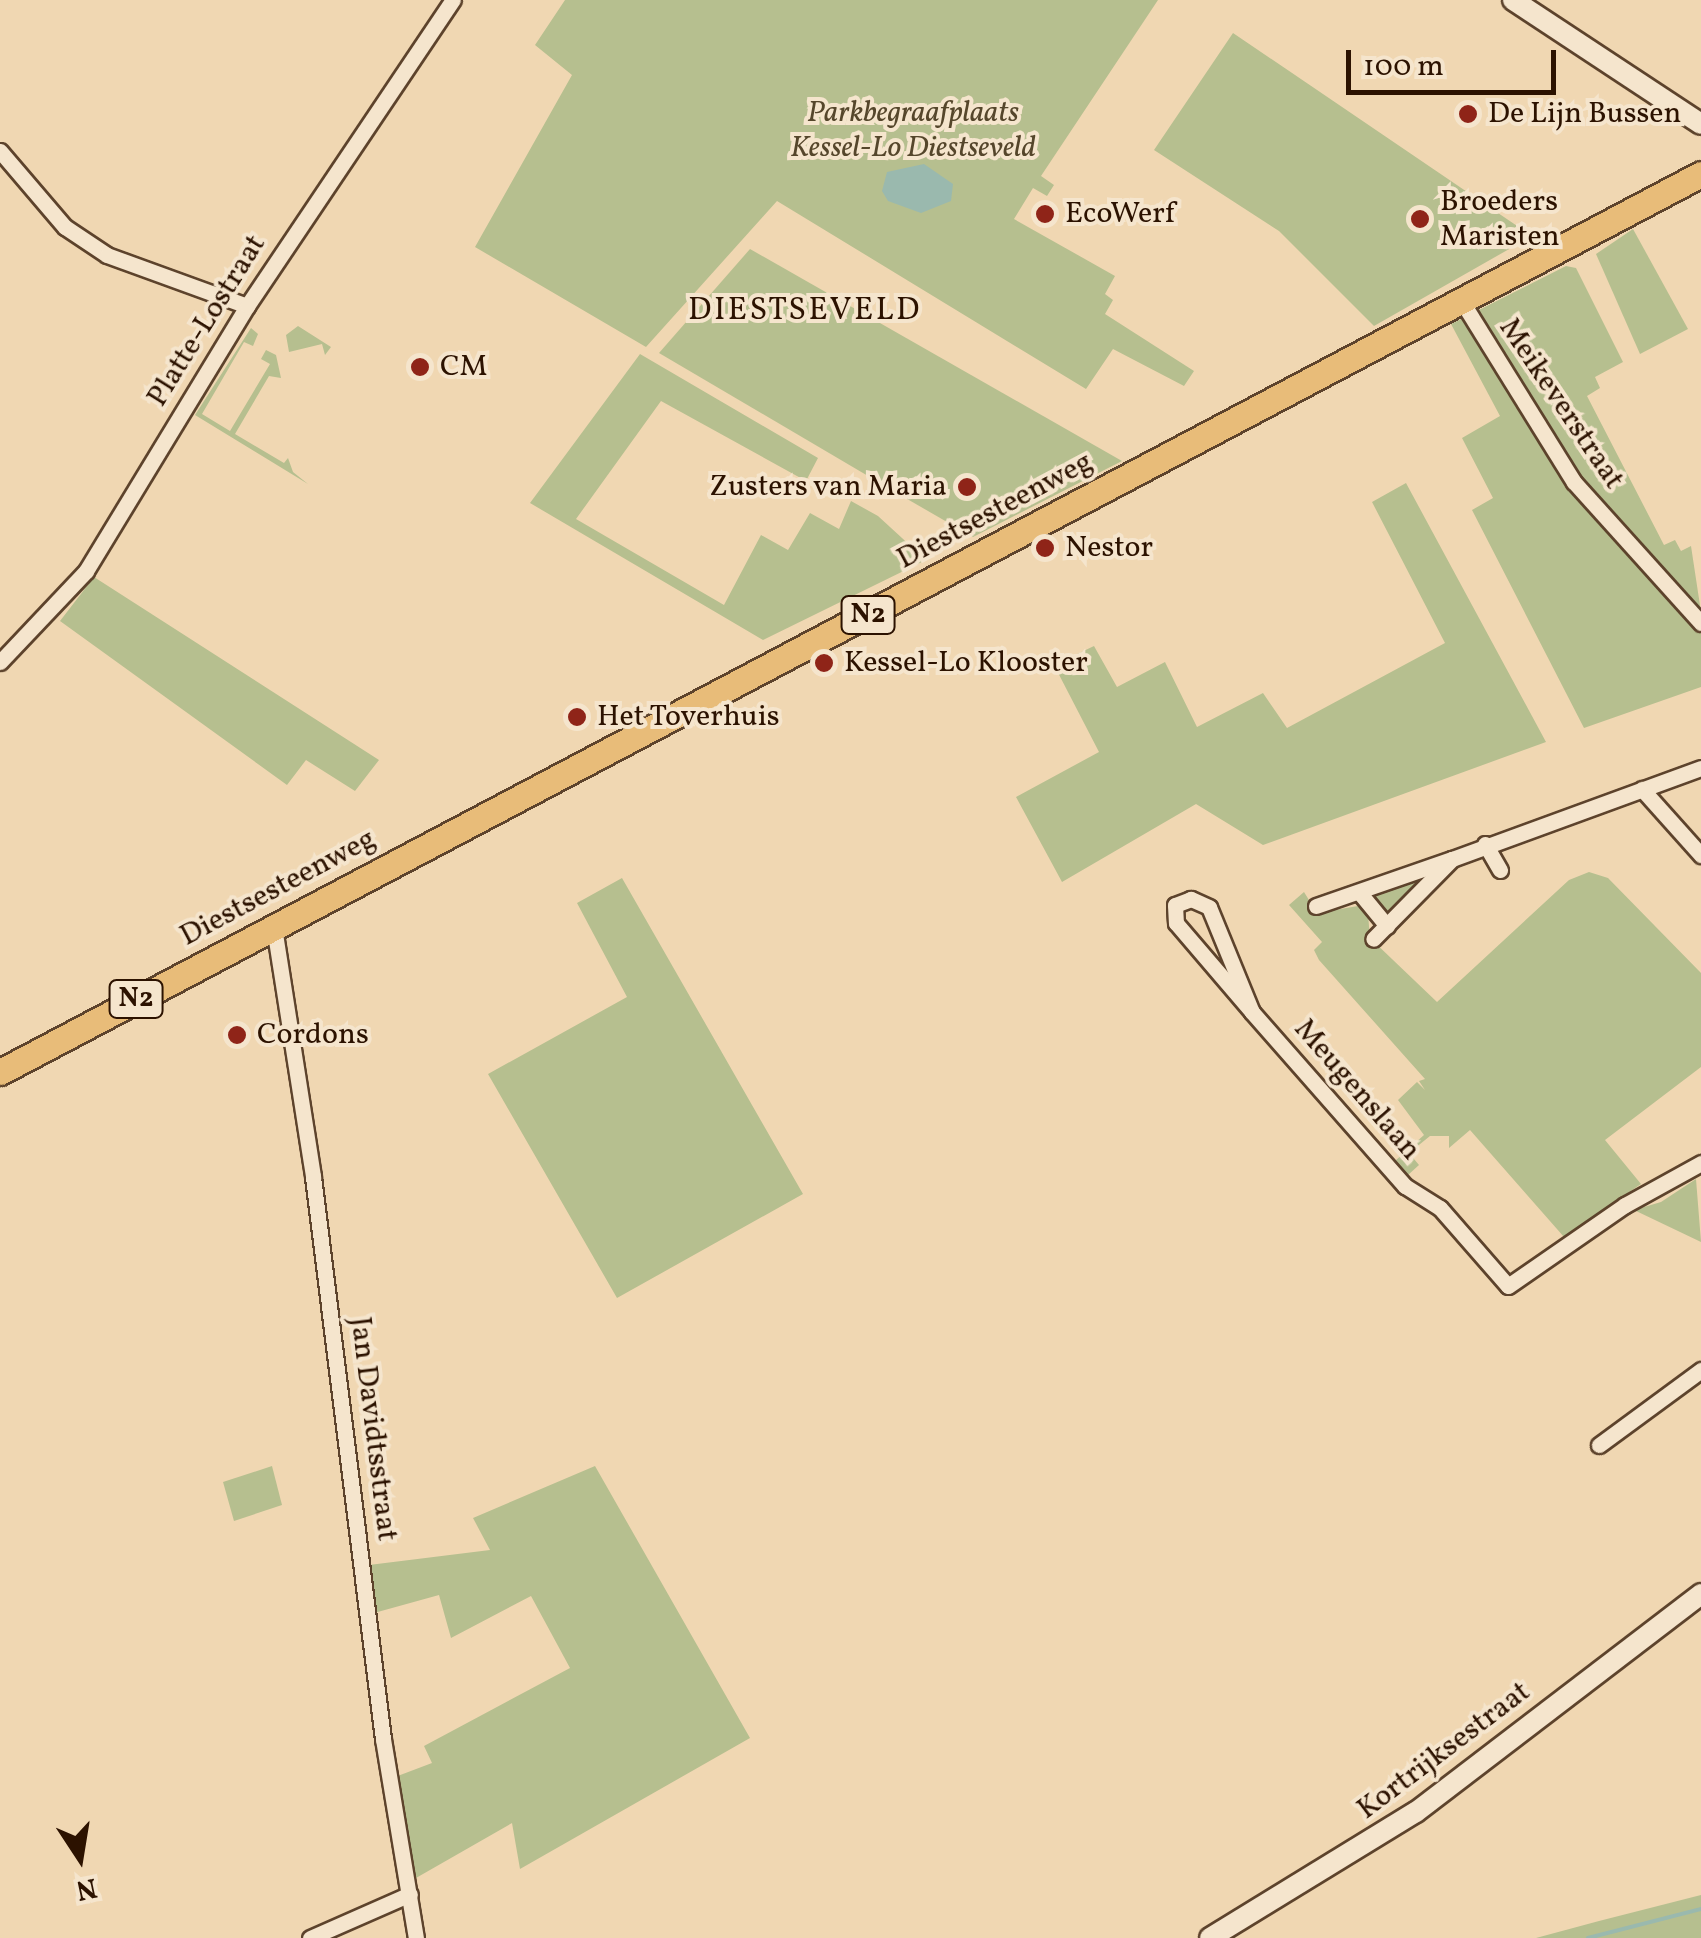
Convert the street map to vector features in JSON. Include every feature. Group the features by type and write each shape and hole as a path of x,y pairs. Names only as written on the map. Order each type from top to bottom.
{"main road":[{"name":"Diestsesteenweg","path":"0,1072 1701,174"}],"street":[{"name":"Platte-Lostraat","path":"0,662 86,571 247,306 453,0"},
{"path":"1513,0 1701,124"},
{"path":"0,151 65,227 107,255 247,306"},
{"name":"Meikeverstraat","path":"1461,300 1555,455 1701,623"},
{"path":"1316,906 1701,768"},
{"path":"1642,789 1701,855"},
{"path":"1485,844 1500,870"},
{"path":"1373,939 1452,859"},
{"path":"1358,892 1387,926"},
{"name":"Meugenslaan","path":"1252,1012 1206,905 1181,902 1172,914 1252,1012 1405,1186 1440,1208 1508,1286 1624,1206 1701,1163"},
{"name":"Jan Davidtsstraat","path":"274,927 288,991 383,1739 416,1938"},
{"path":"1195,944 1220,932"},
{"path":"1599,1445 1701,1370"},
{"name":"Kortrijksestraat","path":"1210,1938 1416,1812 1701,1594"},
{"path":"310,1938 410,1894"}],"green space":[{"name":"Parkbegraafplaats Kessel-Lo Diestseveld","path":"565,0 1158,0 1041,176 1054,185 1047,196 1033,188 1014,219 1115,276 1105,294 1113,300 1105,314 1194,371 1184,386 1113,349 1086,389 777,201 646,347 475,247 572,75 535,45"},
{"path":"1233,33 1532,236 1374,326 1279,231 1154,150"},
{"path":"1633,229 1688,329 1640,354 1596,254"},
{"path":"750,249 1122,461 973,537 659,353"},
{"path":"1566,266 1576,268 1623,362 1595,377 1600,388 1587,396 1664,545 1675,540 1681,551 1691,546 1701,612 1701,687 1584,728 1472,510 1493,498 1462,438 1500,416 1451,324"},
{"path":"298,326 331,347 325,355 322,344 289,352 286,335"},
{"path":"251,328 258,334 253,346 244,342 202,414 230,431 270,364 261,359 266,350 276,355 281,378 269,376 235,434 284,463 288,458 293,472 308,484 195,415"},
{"path":"640,354 818,458 806,481 661,401 576,519 724,605 761,535 788,550 810,513 839,529 851,501 878,516 926,560 763,640 530,503"},
{"path":"1406,483 1546,742 1263,845 1196,804 1062,882 1016,797 1099,752 1054,665 1094,646 1117,687 1165,662 1197,727 1263,693 1287,728 1445,643 1372,502"},
{"path":"94,577 379,760 355,791 306,760 287,785 60,621"},
{"path":"1436,869 1388,913 1373,902 1373,892"},
{"path":"1589,872 1608,878 1701,973 1701,1067 1605,1140 1641,1184 1564,1237 1470,1130 1449,1148 1449,1136 1430,1136 1409,1153 1419,1165 1408,1175 1395,1161 1424,1135 1398,1100 1417,1082 1425,1090 1419,1081 1425,1079 1319,960 1314,950 1322,942 1289,905 1304,892 1317,913 1358,906 1368,914 1370,938 1437,1002 1569,880"},
{"path":"622,878 803,1194 617,1298 488,1074 627,997 577,903"},
{"path":"1696,1179 1701,1242 1634,1210 1661,1202"},
{"path":"272,1466 282,1505 234,1521 223,1482"},
{"path":"595,1466 750,1738 520,1869 512,1823 416,1878 395,1777 432,1763 424,1746 570,1668 531,1596 451,1638 439,1595 374,1613 369,1565 490,1550 473,1518"},
{"path":"1701,1895 1701,1938 1536,1938 1599,1921"}],"water":[{"path":"924,164 953,184 951,201 921,213 888,201 882,191 887,172"}],"waterway":[{"path":"1588,1938 1701,1909"}],"place":[{"name":"De Lijn Bussen","path":"1468,114"},
{"name":"EcoWerf","path":"1045,214"},
{"name":"Broeders Maristen","path":"1420,219"},
{"name":"CM","path":"420,367"},
{"name":"Zusters van Maria","path":"967,487"},
{"name":"Nestor","path":"1045,548"},
{"name":"Kessel-Lo Klooster","path":"824,663"},
{"name":"Het Toverhuis","path":"577,717"},
{"name":"Cordons","path":"237,1035"}],"district":[{"name":"DIESTSEVELD","path":"805,311"}]}
